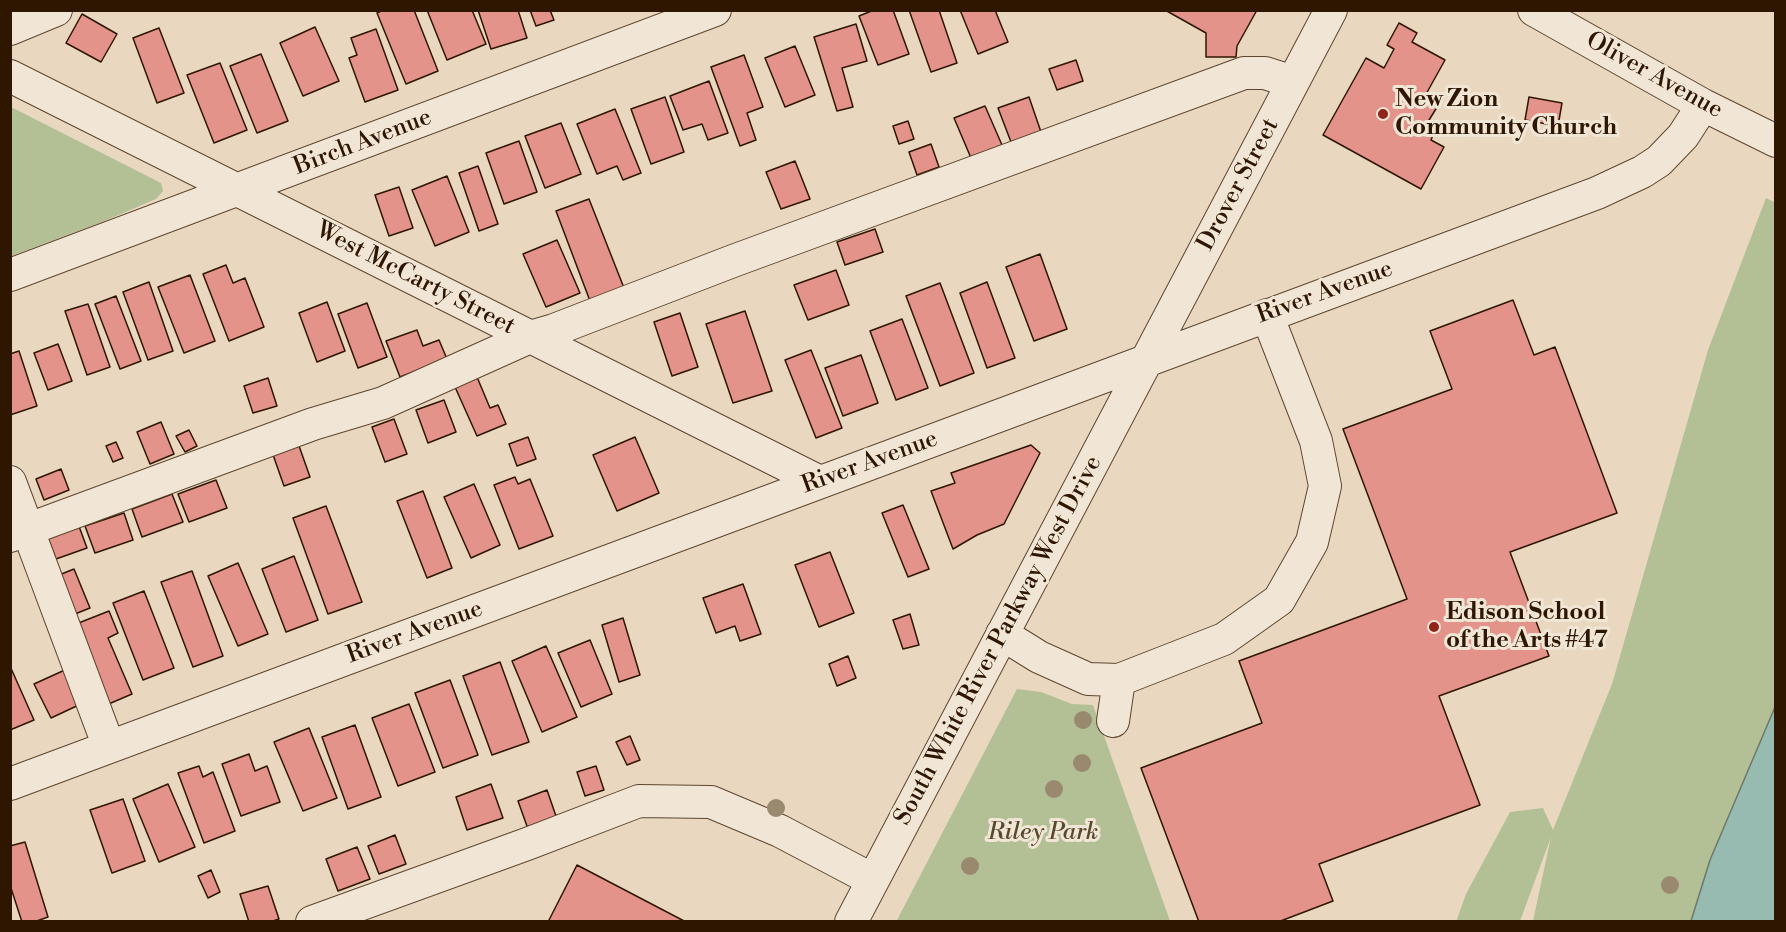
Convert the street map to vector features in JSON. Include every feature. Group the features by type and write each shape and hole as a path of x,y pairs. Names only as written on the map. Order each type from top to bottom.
{"street":[{"path":"10,29 56,10"},
{"name":"Birch Avenue","path":"10,275 715,10"},
{"name":"Drover Street","path":"1146,360 1331,10"},
{"name":"Oliver Avenue","path":"1534,10 1703,105 1765,135"},
{"path":"20,532 313,424 383,403 530,337 1244,73 1265,73 1293,82"},
{"name":"West McCarty Street","path":"10,76 820,482"},
{"name":"River Avenue","path":"10,784 1597,193 1642,172 1670,151 1683,136 1703,105"},
{"path":"1002,634 1039,657 1088,679 1119,680 1224,639 1278,600 1312,542 1324,486 1316,441 1267,315"},
{"name":"South White River Parkway West Drive","path":"851,921 1146,360"},
{"path":"10,482 20,532 109,747"},
{"path":"1113,721 1119,680"},
{"path":"312,921 639,801 711,802 780,831 873,880"}],"green space":[{"path":"11,107 161,183 163,191 156,199 11,256"},
{"path":"1766,198 1776,203 1775,707 1710,860 1691,921 1533,921 1551,837 1520,921 1456,922 1466,894 1510,812 1543,808 1553,830 1612,684 1708,350"},
{"name":"Riley Park","path":"1017,689 1041,692 1072,704 1093,705 1170,921 896,922"}],"water":[{"path":"1775,707 1775,921 1691,921 1710,860"}],"building":[{"path":"383,10 414,10 438,71 406,84 377,13"},
{"path":"427,10 472,10 486,44 447,60"},
{"path":"478,10 518,10 527,38 491,49"},
{"path":"530,10 550,10 554,20 536,26"},
{"path":"874,10 893,10 909,54 878,65 859,16"},
{"path":"909,10 939,10 957,63 931,72"},
{"path":"960,10 995,10 1008,42 978,54"},
{"path":"1165,10 1257,10 1237,46 1236,57 1206,57 1206,33"},
{"path":"82,14 117,34 101,62 66,43"},
{"name":"New Zion Community Church","path":"1399,23 1417,33 1412,42 1445,60 1425,96 1439,104 1426,125 1435,130 1431,140 1444,147 1421,189 1323,135 1366,58 1384,68 1394,49 1387,45"},
{"path":"856,24 867,61 842,68 853,107 837,111 814,37"},
{"path":"315,27 339,81 303,96 280,43"},
{"path":"159,28 184,93 157,103 133,38"},
{"path":"376,29 398,90 365,102 349,58 357,55 351,38"},
{"path":"795,46 815,95 785,107 765,58"},
{"path":"261,54 288,121 257,133 230,66"},
{"path":"744,55 763,107 747,113 756,140 740,146 711,67"},
{"path":"1076,60 1083,81 1057,90 1049,69"},
{"path":"220,63 247,130 214,143 187,75"},
{"path":"709,81 728,133 708,140 702,124 683,130 670,96"},
{"path":"665,97 684,152 651,164 631,109"},
{"path":"1029,97 1041,132 1011,142 998,108"},
{"path":"1529,97 1562,103 1558,126 1525,120"},
{"path":"985,106 1002,145 971,158 954,118"},
{"path":"615,109 641,173 623,180 617,166 597,174 577,124"},
{"path":"908,121 914,139 899,144 893,126"},
{"path":"561,123 581,174 545,188 525,136"},
{"path":"519,141 537,192 504,204 486,153"},
{"path":"931,144 939,167 917,175 909,152"},
{"path":"795,161 810,199 781,209 766,172"},
{"path":"478,166 498,224 479,231 459,173"},
{"path":"447,176 469,232 435,246 412,190"},
{"path":"399,187 413,228 389,236 375,195"},
{"path":"589,199 624,288 590,301 556,211"},
{"path":"875,229 883,252 845,265 837,242"},
{"path":"557,240 580,293 546,307 523,254"},
{"path":"1040,254 1067,329 1034,341 1006,267"},
{"path":"226,265 233,283 245,278 264,327 229,341 203,274"},
{"path":"836,270 849,305 808,320 794,285"},
{"path":"190,275 215,341 184,353 158,287"},
{"path":"149,282 173,351 148,360 123,292"},
{"path":"987,282 1015,358 987,368 960,293"},
{"path":"940,283 974,373 940,386 906,296"},
{"path":"116,296 141,361 120,369 95,304"},
{"name":"Edison School of the Arts #47","path":"1513,300 1534,355 1555,347 1617,513 1510,552 1549,656 1439,696 1480,805 1319,864 1333,901 1278,922 1199,922 1141,768 1262,723 1239,661 1407,599 1343,429 1452,389 1430,331"},
{"path":"327,302 345,351 317,362 299,313"},
{"path":"367,303 387,357 358,368 338,314"},
{"path":"88,304 110,367 87,375 65,311"},
{"path":"745,311 772,391 733,403 706,324"},
{"path":"680,313 698,367 672,376 654,322"},
{"path":"902,319 928,388 896,400 870,331"},
{"path":"417,330 423,346 439,340 447,359 400,377 386,341"},
{"path":"58,344 72,381 48,390 34,353"},
{"path":"811,350 842,428 816,438 785,360"},
{"path":"19,351 37,406 10,415 10,354"},
{"path":"861,355 878,403 843,416 825,368"},
{"path":"477,377 490,408 498,405 506,424 477,436 455,387"},
{"path":"268,378 277,406 253,413 244,386"},
{"path":"444,400 456,432 428,443 416,410"},
{"path":"394,419 407,454 385,462 372,427"},
{"path":"161,422 174,454 150,464 137,432"},
{"path":"189,430 197,446 185,452 176,436"},
{"path":"528,437 536,459 517,466 509,444"},
{"path":"635,437 659,493 617,511 593,455"},
{"path":"116,442 123,458 113,462 106,446"},
{"path":"298,443 310,477 284,486 272,452"},
{"path":"1031,445 1040,453 1004,524 977,535 953,549 931,491 955,483 951,473"},
{"path":"61,469 69,490 44,500 36,479"},
{"path":"515,477 518,484 530,479 553,536 519,549 494,485"},
{"path":"216,480 227,508 189,522 178,494"},
{"path":"474,484 500,545 471,558 444,497"},
{"path":"423,491 452,568 427,578 397,501"},
{"path":"172,494 183,522 142,537 132,509"},
{"path":"903,505 929,569 908,577 882,513"},
{"path":"326,506 362,602 328,614 293,518"},
{"path":"124,513 133,540 95,553 85,526"},
{"path":"77,521 87,548 56,559 46,533"},
{"path":"830,552 854,613 819,627 795,565"},
{"path":"294,556 318,620 286,632 262,569"},
{"path":"238,563 268,634 238,646 208,576"},
{"path":"74,569 90,608 70,616 54,577"},
{"path":"192,571 223,656 193,667 161,582"},
{"path":"743,584 761,634 740,641 735,626 716,633 703,598"},
{"path":"144,591 174,668 143,680 113,603"},
{"path":"109,611 118,633 108,638 132,694 104,706 71,626"},
{"path":"910,614 919,645 903,649 893,620"},
{"path":"623,618 640,675 619,682 602,625"},
{"path":"590,640 612,694 581,707 558,653"},
{"path":"546,646 577,717 542,732 512,661"},
{"path":"848,656 856,678 837,686 829,664"},
{"path":"500,662 529,742 492,755 463,676"},
{"path":"10,666 34,720 10,730"},
{"path":"67,669 83,703 51,718 34,684"},
{"path":"450,680 478,755 443,768 415,693"},
{"path":"409,704 435,772 398,786 372,718"},
{"path":"355,725 381,797 348,809 322,737"},
{"path":"309,728 337,798 303,811 274,742"},
{"path":"630,736 640,760 627,765 616,742"},
{"path":"249,754 255,771 267,766 280,802 241,816 222,764"},
{"path":"199,766 203,777 213,772 235,831 204,843 178,773"},
{"path":"596,766 604,790 585,796 577,772"},
{"path":"168,784 195,847 159,862 133,799"},
{"path":"491,784 503,818 467,830 456,797"},
{"path":"547,790 557,819 528,829 518,801"},
{"path":"123,799 145,861 112,873 90,810"},
{"path":"395,835 406,864 379,874 368,846"},
{"path":"25,842 48,917 34,922 22,922 10,885 10,846"},
{"path":"357,847 370,879 338,891 326,859"},
{"path":"577,865 686,922 548,922"},
{"path":"211,870 220,892 208,898 198,876"},
{"path":"268,886 279,919 270,922 249,922 240,894"}],"place":[{"name":"New Zion Community Church","path":"1383,114"},
{"name":"Edison School of the Arts #47","path":"1434,627"}]}
